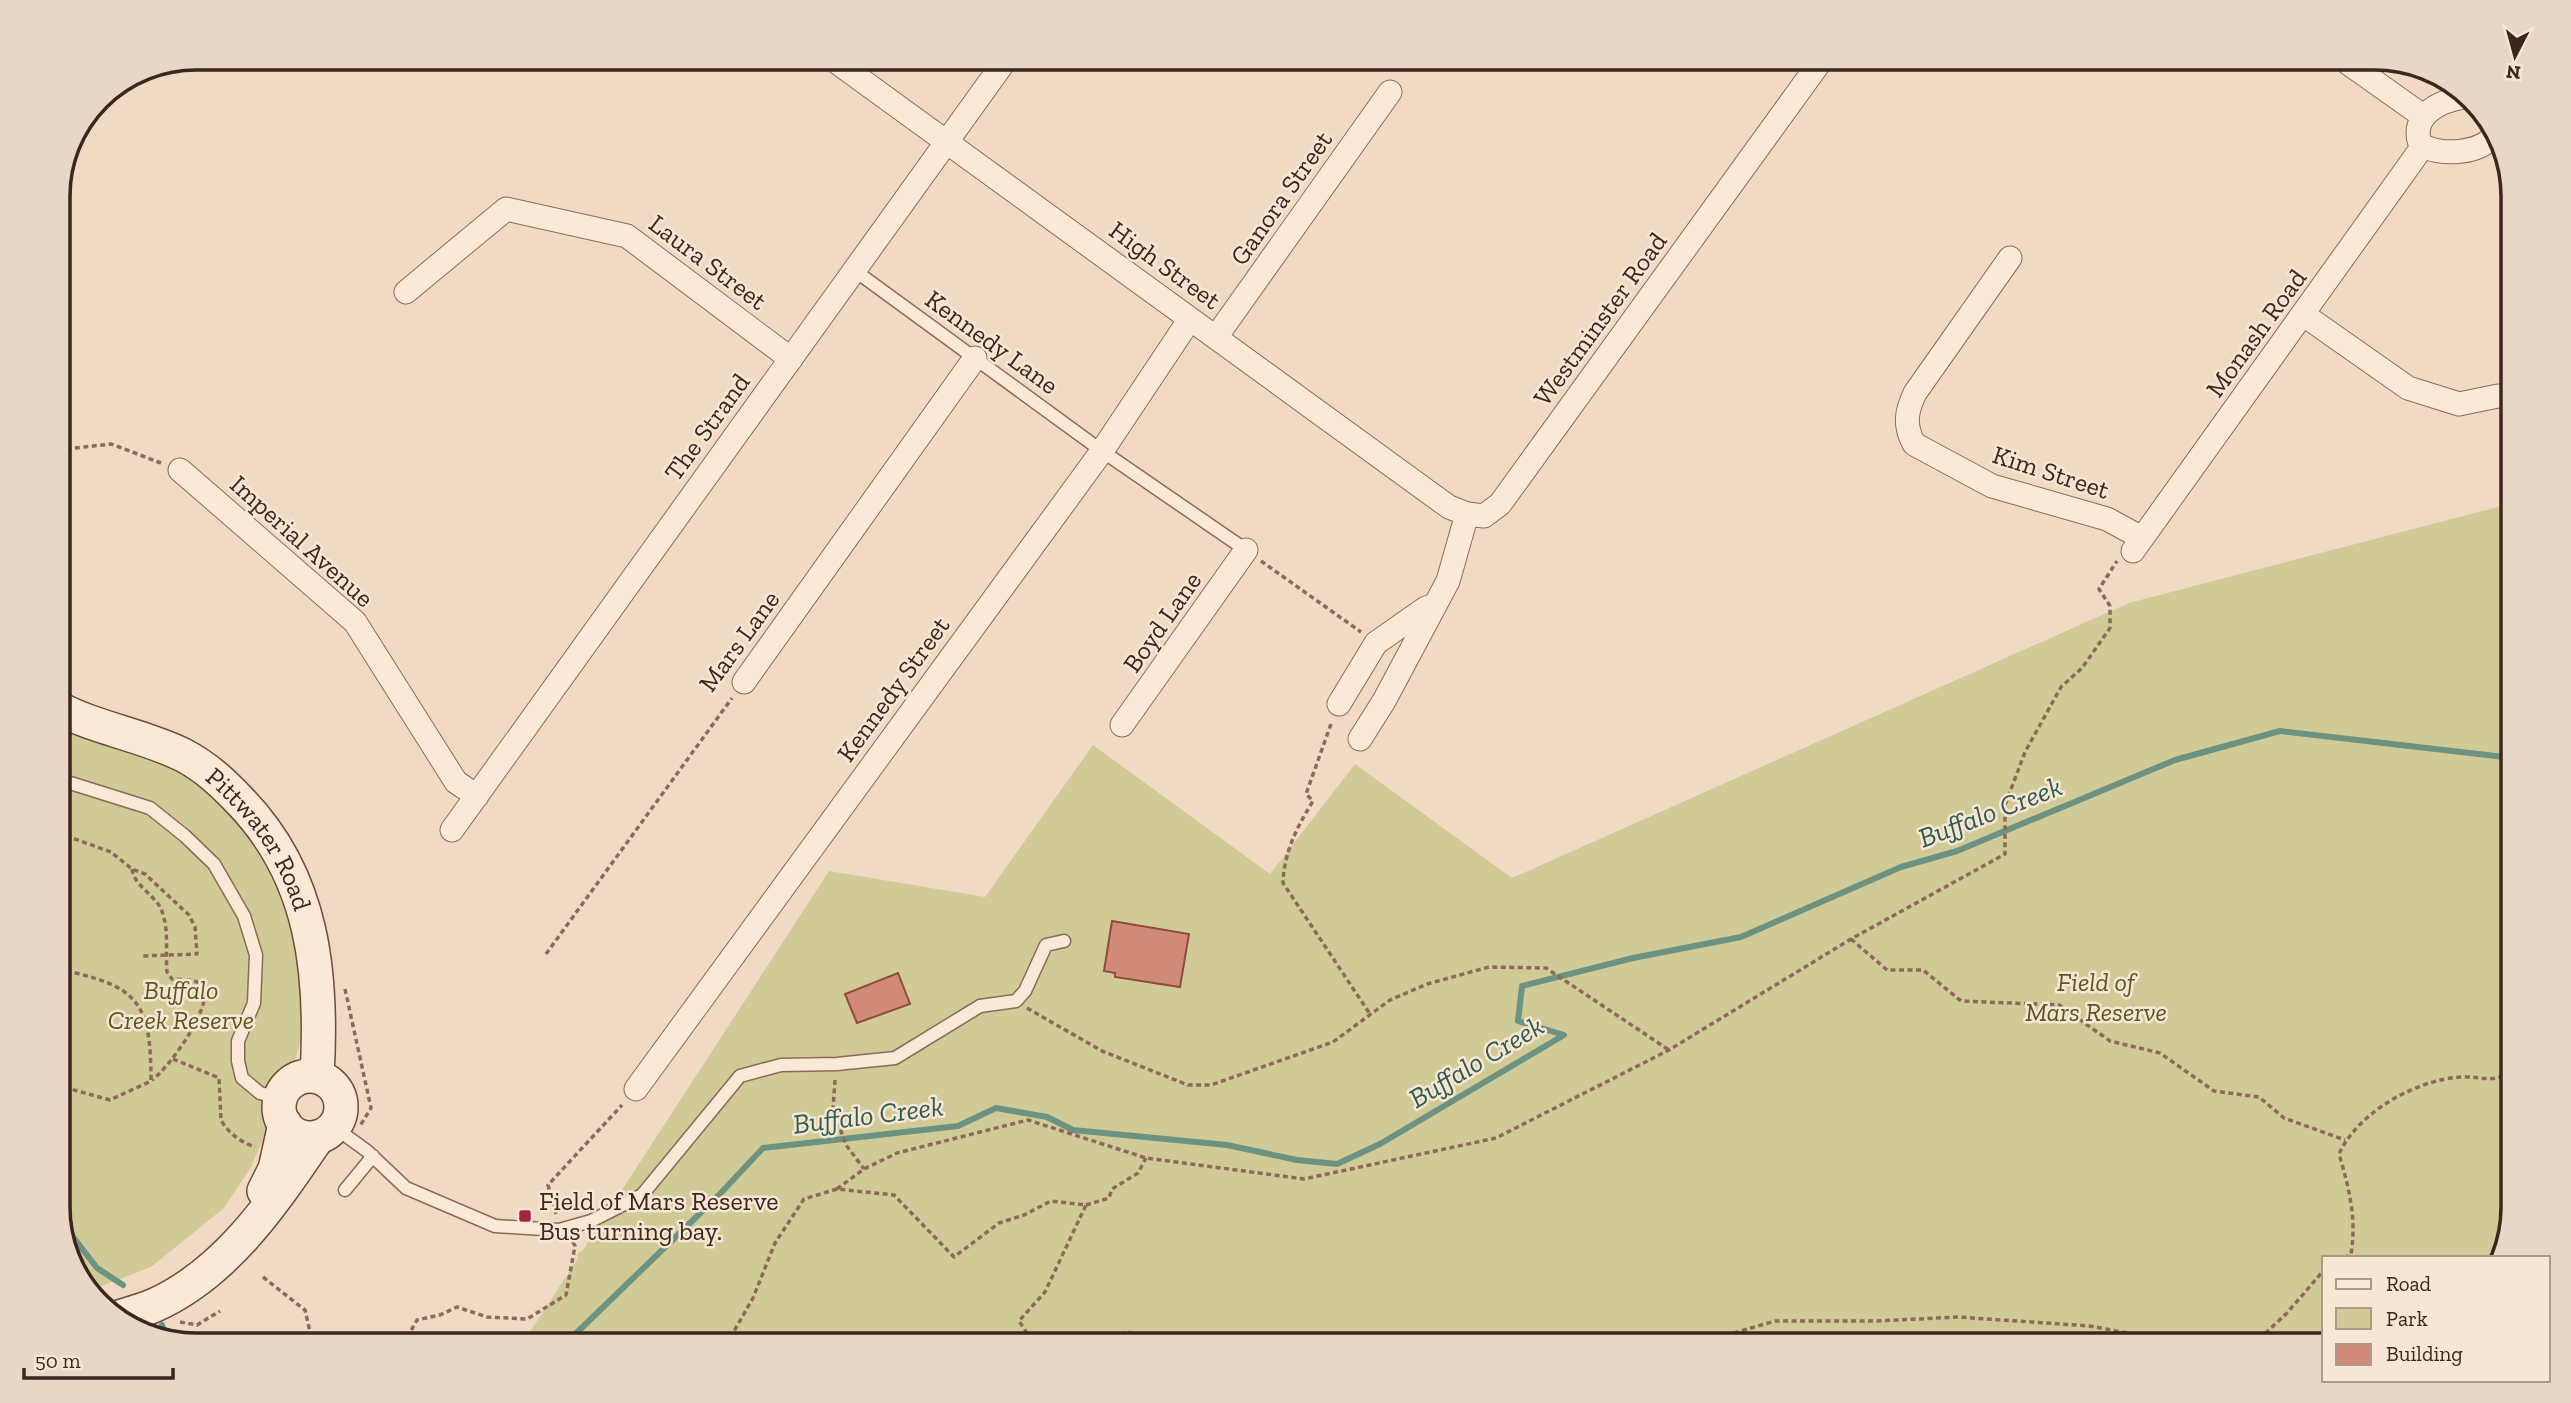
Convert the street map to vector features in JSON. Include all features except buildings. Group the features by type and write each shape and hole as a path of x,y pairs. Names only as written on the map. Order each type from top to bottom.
{"main road":[{"name":"Pittwater Road","path":"70,714 181,754 201,766 220,780 255,816 272,840 299,894 314,951 319,999 317,1076"},
{"path":"119,1306 179,1276 208,1256 269,1184 280,1154 282,1111 291,1082 299,1077 317,1076 333,1085 338,1093 341,1111 288,1181 221,1261 191,1284 156,1304 129,1314"},
{"path":"282,1111 299,1136 326,1132"}],"street":[{"name":"High Street","path":"848,70 1449,507 1467,514"},
{"name":"The Strand","path":"452,830 998,70"},
{"name":"Westminster Road","path":"1467,514 1484,516 1500,504 1814,70"},
{"path":"2358,70 2424,116"},
{"name":"Ganora Street","path":"1216,337 1390,92"},
{"path":"2456,100 2437,106 2424,116 2417,133 2420,144 2433,152 2479,149 2489,142"},
{"name":"Monash Road","path":"2137,545 2423,146"},
{"name":"Laura Street","path":"406,292 506,209 627,236 791,359"},
{"name":"Kim Street","path":"2010,258 1915,393 1907,411 1907,431 1914,444 1992,486 2107,519 2137,545"},
{"path":"2304,315 2408,388 2459,404 2498,396"},
{"name":"Kennedy Street","path":"636,1089 1102,451 1190,319"},
{"name":"Mars Lane","path":"744,682 975,358"},
{"name":"Imperial Avenue","path":"180,470 355,622 456,782 477,796"},
{"path":"1360,739 1384,701 1448,581 1467,514"},
{"name":"Boyd Lane","path":"1122,725 1246,550"},
{"path":"1339,704 1377,643 1426,608 1435,605"}],"lane":[{"name":"Kennedy Lane","path":"855,270 1102,451"},
{"path":"1102,451 1246,550"},
{"path":"70,783 150,808 214,864 244,916 256,955 254,1003 238,1041 237,1061 242,1078 282,1111"},
{"path":"326,1132 373,1156 406,1188 495,1226 562,1229 591,1221 642,1195 740,1076 781,1065 837,1064 895,1058 980,1006 1016,1001 1025,990 1046,945 1065,941"},
{"path":"345,1190 373,1156"}],"path":[{"path":"70,449 111,444 180,470"},
{"path":"733,1333 753,1298 775,1242 804,1199 837,1189 864,1169 897,1153 1028,1119 1146,1158 1304,1179 1496,1138 1669,1050 1851,939 2005,853 2005,805 2025,752 2060,687 2082,668 2110,628 2110,606 2099,589 2114,563 2137,545"},
{"path":"1246,550 1377,643"},
{"name":"Mars Lane","path":"545,954 744,682"},
{"path":"1339,704 1306,794 1313,801 1292,836 1283,871 1283,883 1370,1014"},
{"path":"70,837 111,852 132,869 145,874 188,915 195,927 197,954 140,956"},
{"path":"70,1087 110,1100 151,1081 173,1059 201,1009 205,991 202,985 195,981 172,979 167,972 164,915 159,905 133,877 132,869"},
{"path":"1851,939 1887,970 1923,970 1961,1000 2059,1005 2110,1041 2160,1053 2214,1091 2259,1097 2284,1118 2345,1140"},
{"path":"1016,1001 1102,1051 1188,1085 1211,1085 1333,1042 1390,1000 1427,984 1489,967 1546,968 1669,1050"},
{"path":"70,971 93,976 123,990 132,998 149,1028 151,1081"},
{"path":"173,1059 219,1078"},
{"path":"837,1064 833,1109 846,1145 864,1169"},
{"path":"2348,1256 2351,1254 2355,1230 2349,1189 2339,1154 2345,1140 2377,1108 2412,1091 2440,1080 2463,1076 2487,1079 2501,1077"},
{"path":"410,1333 417,1320 440,1315 457,1307 486,1317 527,1319 566,1295 575,1246 562,1229 548,1185 636,1089"},
{"path":"837,1189 894,1195 954,1257 999,1223 1024,1215 1051,1201 1086,1205 1110,1198 1112,1189 1138,1173 1146,1158"},
{"path":"1027,1333 1019,1321 1045,1292 1086,1205"},
{"path":"2265,1333 2287,1313 2322,1272"},
{"path":"263,1277 305,1311 310,1333"},
{"path":"1734,1333 1775,1321 1877,1321 1958,1317 2090,1326 2127,1333"}],"green space":[{"name":"Field of Mars Reserve","path":"2501,506 2501,1207 2497,1239 2491,1256 2322,1256 2322,1333 529,1333 578,1258 577,1254 583,1250 829,871 985,897 1093,745 1270,874 1355,764 1512,878 2129,603"},
{"name":"Buffalo Creek Reserve","path":"70,729 211,782 261,838 301,924 306,1022 291,1075 251,1167 224,1208 151,1267 99,1287 83,1263 72,1231"}],"waterway":[{"name":"Buffalo Creek","path":"576,1333 719,1195 763,1148 958,1126 996,1108 1047,1117 1073,1130 1227,1145 1297,1160 1337,1164 1380,1144 1564,1035 1518,1021 1522,986 1633,958 1741,937 1901,867 1957,851 2175,760 2280,731 2501,757"},
{"name":"Buffalo Creek","path":"74,1239 97,1268 123,1285"}],"place":[{"name":"Field of Mars Reserve Bus turning bay.","path":"525,1216"}]}
